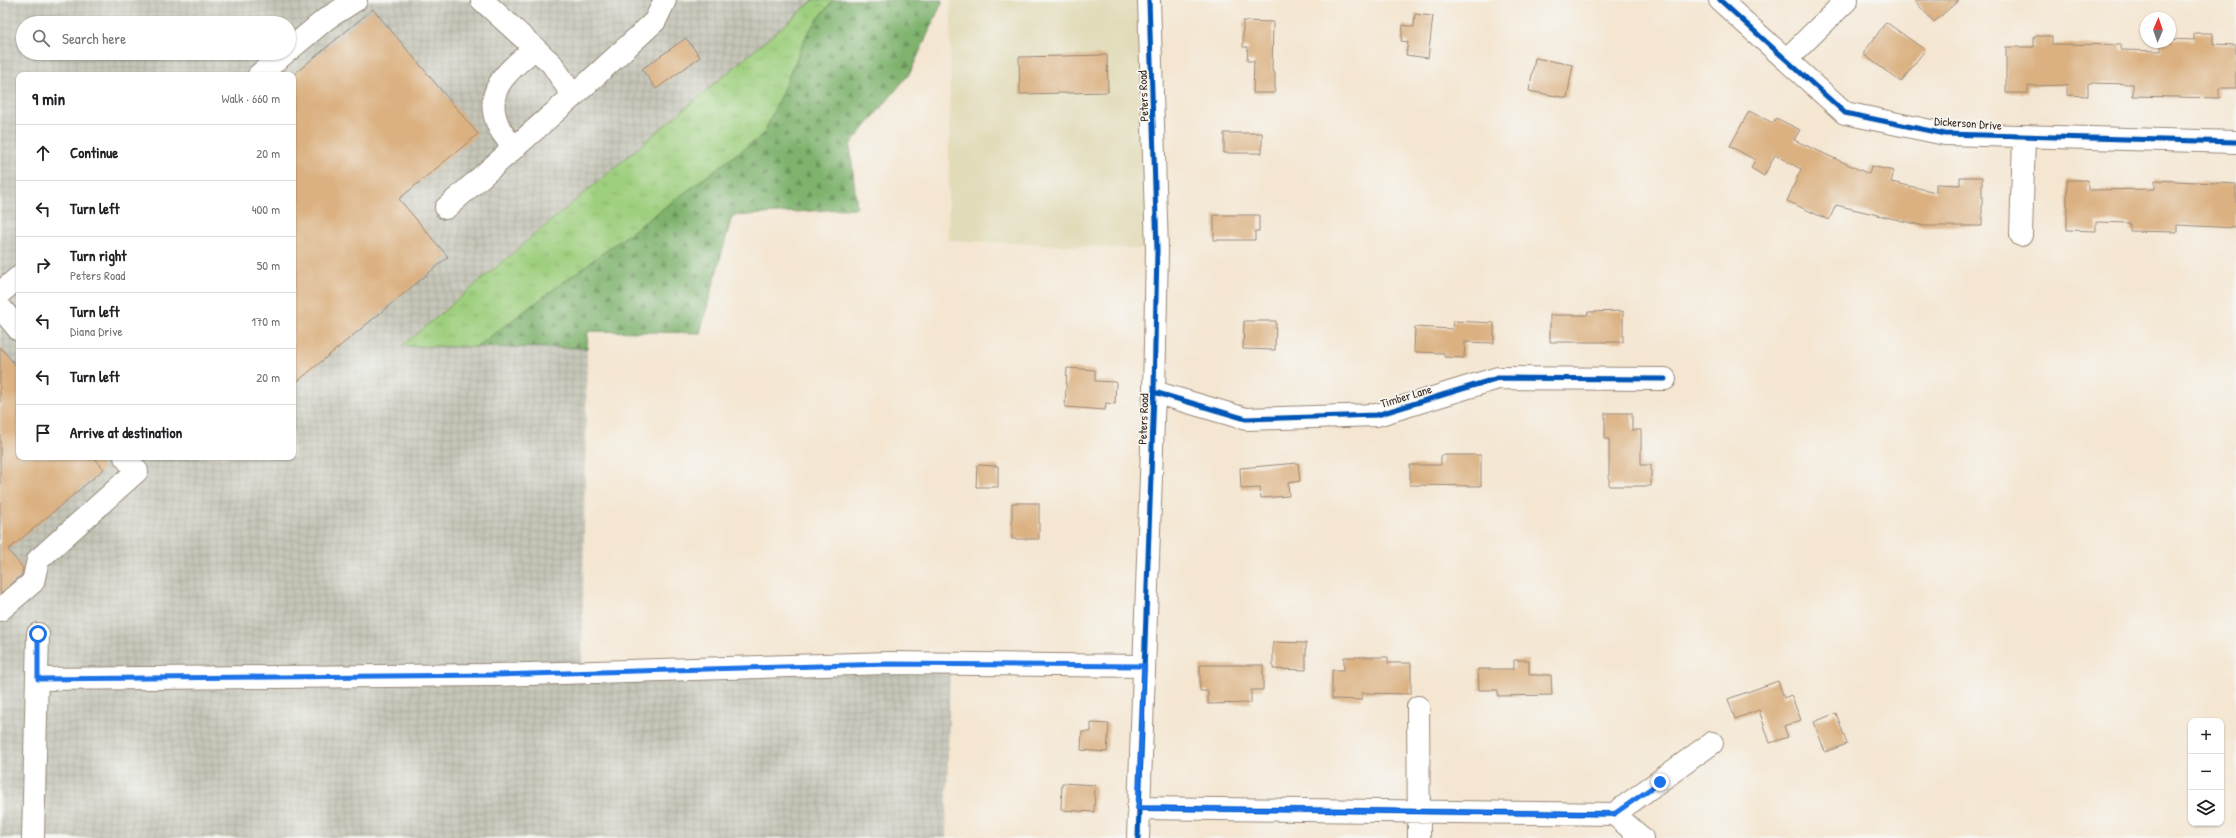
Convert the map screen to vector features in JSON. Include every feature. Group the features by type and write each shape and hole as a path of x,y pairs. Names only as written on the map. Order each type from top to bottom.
{"street":[{"path":"296,44 326,19 356,0"},
{"path":"482,0 552,64 573,96"},
{"path":"446,208 573,96 655,21 665,0"},
{"name":"Peters Road","path":"1138,838 1154,392 1156,250 1149,0"},
{"name":"Dickerson Drive","path":"1720,0 1788,59 1845,113 1945,134 2236,142"},
{"path":"1788,59 1847,0"},
{"path":"514,148 498,125 494,105 495,91 504,75 535,48"},
{"path":"263,72 277,60"},
{"path":"2021,235 2024,137"},
{"path":"0,293 16,280"},
{"path":"0,307 16,326"},
{"name":"Timber Lane","path":"1154,392 1246,419 1377,415 1498,378 1665,379"},
{"path":"0,610 34,582 38,560 137,471 128,460"},
{"path":"33,838 38,634"},
{"path":"38,679 495,675 888,664 1144,666"},
{"path":"1418,707 1417,812 1419,838"},
{"path":"1138,808 1614,814 1712,744"},
{"path":"1614,814 1642,838"}],"shaded area":[{"path":"0,0 814,0 402,345 587,348 582,672 950,664 946,838 0,838"},
{"path":"951,0 1149,0 1157,250 948,240"}],"green space":[{"path":"814,0 833,0 808,32 764,134 476,347 402,346"},
{"path":"833,0 943,0 910,73 850,145 857,208 732,216 700,333 588,331 587,348 476,347 764,134 808,32"}],"building":[{"path":"1914,0 1959,0 1934,22"},
{"path":"373,9 478,134 399,199 448,257 296,383 296,73"},
{"path":"1415,14 1433,16 1428,58 1406,55 1408,42 1401,41 1403,25 1414,27"},
{"path":"1243,21 1273,22 1272,72 1275,72 1275,93 1253,93 1254,61 1247,61 1248,47 1243,47"},
{"path":"1886,22 1925,50 1901,82 1863,54"},
{"path":"2194,33 2213,33 2213,44 2236,45 2236,88 2219,88 2219,98 2133,96 2133,84 2088,83 2088,96 2067,95 2067,85 2028,86 2028,93 2006,93 2006,47 2034,47 2034,36 2052,36 2052,44 2121,45 2121,50 2161,51 2161,48 2176,48 2176,39 2194,40"},
{"path":"686,38 700,57 656,89 642,69"},
{"path":"1107,55 1108,92 1020,94 1019,57"},
{"path":"1535,58 1573,65 1567,98 1529,91"},
{"path":"1749,111 1773,123 1776,118 1800,130 1794,140 1869,174 1871,166 1894,171 1891,182 1936,192 1936,184 1960,185 1960,177 1982,177 1982,226 1924,226 1836,205 1829,220 1787,201 1801,169 1775,155 1764,176 1751,168 1755,160 1730,146"},
{"path":"1224,133 1262,133 1262,153 1224,153"},
{"path":"2067,180 2088,180 2088,190 2155,189 2155,180 2236,184 2236,228 2177,225 2177,232 2130,231 2130,223 2096,222 2096,231 2067,230"},
{"path":"1214,215 1259,215 1259,231 1255,231 1255,240 1214,240"},
{"path":"1623,311 1623,342 1550,342 1550,315 1587,315 1588,312"},
{"path":"1244,321 1276,321 1275,350 1243,349"},
{"path":"1453,321 1494,323 1494,343 1465,342 1464,358 1444,357 1444,353 1414,352 1415,327 1452,329"},
{"path":"0,347 16,366 16,460 96,460 104,469 8,550 23,568 22,575 0,594"},
{"path":"1067,368 1095,370 1095,381 1116,382 1115,404 1106,403 1105,410 1065,407"},
{"path":"1605,413 1632,413 1632,430 1641,430 1641,465 1651,465 1651,486 1609,486 1609,439 1605,439"},
{"path":"1441,455 1481,455 1481,486 1410,485 1410,465 1441,465"},
{"path":"1298,463 1300,481 1288,483 1289,496 1261,498 1260,488 1241,489 1240,468"},
{"path":"977,465 998,466 998,487 976,487"},
{"path":"1012,503 1039,503 1039,539 1012,539"},
{"path":"1273,642 1306,643 1306,670 1273,669"},
{"path":"1344,657 1388,657 1388,663 1411,663 1411,694 1362,693 1362,700 1332,699 1332,670 1344,670"},
{"path":"1514,660 1529,660 1529,675 1551,675 1552,695 1498,696 1498,690 1479,690 1478,669 1514,669"},
{"path":"1200,665 1263,665 1263,690 1251,690 1251,703 1208,704 1208,691 1200,691"},
{"path":"1778,681 1784,698 1791,695 1801,720 1784,726 1788,737 1770,743 1759,710 1735,719 1728,699"},
{"path":"1836,713 1847,744 1825,752 1814,722"},
{"path":"1091,723 1109,724 1107,752 1081,750 1082,732 1091,732"},
{"path":"1062,783 1095,785 1094,812 1061,810"}],"cycle path":[{"path":"1138,838 1154,392 1157,250 1149,0"},
{"path":"1720,0 1845,113 1945,134 2236,142"},
{"path":"1154,392 1246,419 1377,415 1498,378 1665,379"},
{"path":"1138,808 1614,814"}],"route":[{"path":"38,634 38,679 495,675 766,666 888,664 1144,666 1138,808 1614,814 1660,782"}]}
